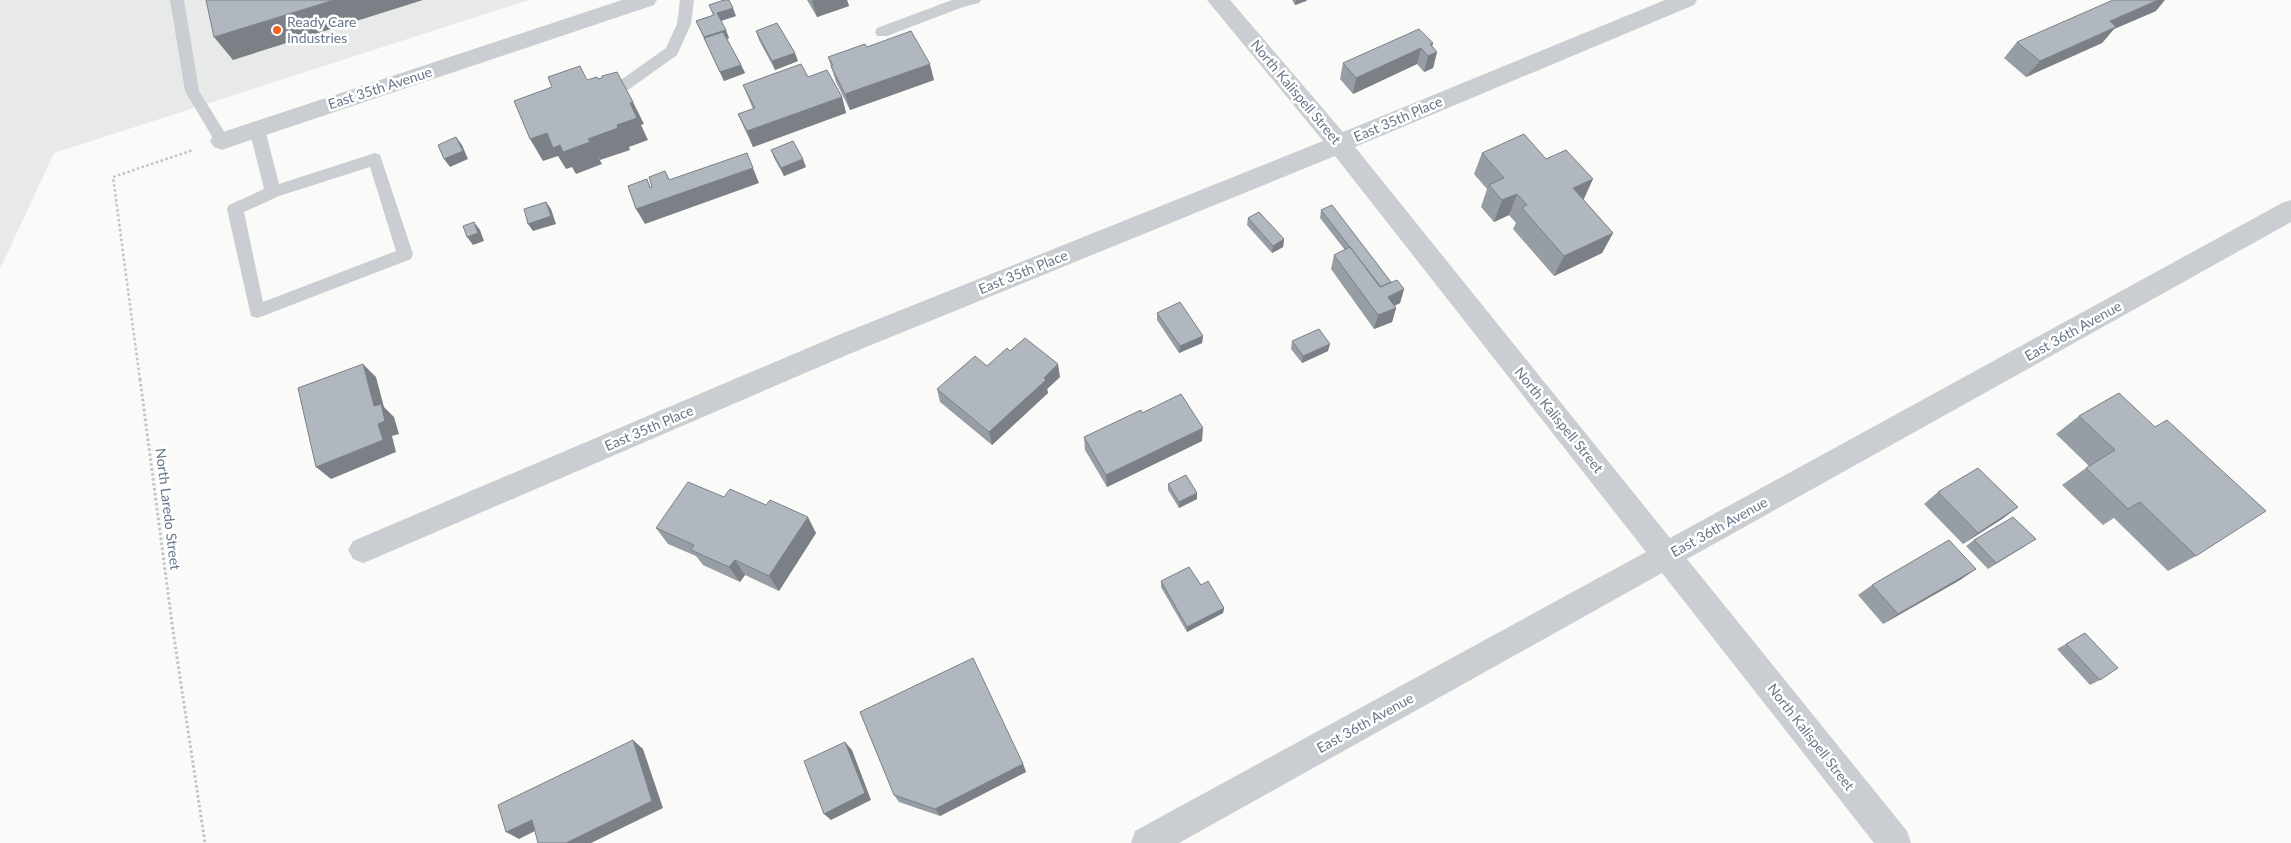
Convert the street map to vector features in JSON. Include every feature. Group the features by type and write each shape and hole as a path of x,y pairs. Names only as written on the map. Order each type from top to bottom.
{"street":[{"name":"East 35th Avenue","path":"222,141 646,0"},
{"name":"North Kalispell Street","path":"1218,0 1339,144 1895,843"},
{"name":"East 35th Place","path":"363,550 845,344 1339,144 1686,0"},
{"name":"East 36th Avenue","path":"1147,843 2291,210"}],"lane":[{"path":"176,0 192,91 222,141"},
{"path":"623,86 672,52 684,24 687,0"},
{"path":"882,32 961,2 974,0"},
{"path":"258,129 273,192"},
{"path":"374,159 405,254 256,311 235,209 273,192 374,159"}],"path":[{"name":"North Laredo Street","path":"205,843 172,631 113,176 222,141"}],"shaded area":[{"path":"0,0 529,0 54,153 0,269"}],"building":[{"path":"206,0 334,0 214,37"},
{"path":"729,0 733,8 717,13 726,30 704,37 696,21 714,15 709,5"},
{"path":"2113,0 2158,0 2110,21 2116,27 2040,61 2017,42"},
{"path":"777,23 795,53 772,61 756,31"},
{"path":"1419,29 1433,43 1430,44 1437,52 1428,56 1421,48 1356,78 1343,63"},
{"path":"911,31 930,64 845,94 828,57 865,44 867,47"},
{"path":"723,32 741,65 720,72 704,38"},
{"path":"801,64 808,77 827,70 842,97 747,131 738,114 755,108 743,85"},
{"path":"580,66 587,80 597,77 598,79 602,78 602,76 617,72 633,102 630,103 637,118 617,125 618,128 588,139 590,142 563,152 560,145 553,148 547,133 530,139 514,101 552,87 548,77"},
{"path":"1524,134 1546,159 1566,150 1593,179 1573,188 1613,233 1564,256 1522,208 1527,205 1517,194 1502,200 1489,185 1504,178 1482,153"},
{"path":"456,137 463,151 444,159 438,145"},
{"path":"793,141 803,159 781,168 771,150"},
{"path":"747,153 753,168 636,209 628,186 647,179 650,188 652,187 649,177 665,171 669,180"},
{"path":"546,202 551,216 528,224 524,209"},
{"path":"1332,205 1391,282 1381,287 1321,210"},
{"path":"1259,212 1284,239 1273,246 1248,218"},
{"path":"474,222 478,233 467,237 463,226"},
{"path":"1350,247 1380,287 1397,280 1404,289 1388,297 1396,308 1378,315 1334,255"},
{"path":"1180,302 1203,336 1180,346 1157,313"},
{"path":"1319,329 1330,344 1303,356 1292,341"},
{"path":"1025,338 1058,364 1044,378 1046,380 989,432 937,389 975,356 987,366 1007,348 1010,351"},
{"path":"363,364 374,406 381,404 385,421 378,424 383,440 316,467 298,388"},
{"path":"2119,393 2155,427 2167,420 2266,511 2196,556 2140,502 2128,509 2086,468 2115,450 2079,416"},
{"path":"1181,394 1203,428 1106,475 1084,437 1141,410 1142,413"},
{"path":"1978,468 2018,507 1978,533 1938,492"},
{"path":"1186,475 1197,493 1179,502 1168,484"},
{"path":"688,482 724,497 730,489 766,505 770,500 808,517 769,576 735,560 729,567 691,550 694,545 656,528"},
{"path":"2013,517 2036,539 1996,563 1974,540"},
{"path":"1949,540 1976,569 1898,614 1872,585"},
{"path":"1189,567 1201,585 1208,581 1224,608 1187,627 1161,581"},
{"path":"2085,633 2118,668 2100,680 2066,644"},
{"path":"973,658 1023,764 935,809 894,795 860,712"},
{"path":"633,740 652,801 566,843 538,843 532,820 506,832 498,805"},
{"path":"845,742 865,793 824,814 804,761"}],"place":[{"name":"Ready Care Industries","path":"277,30"}]}
